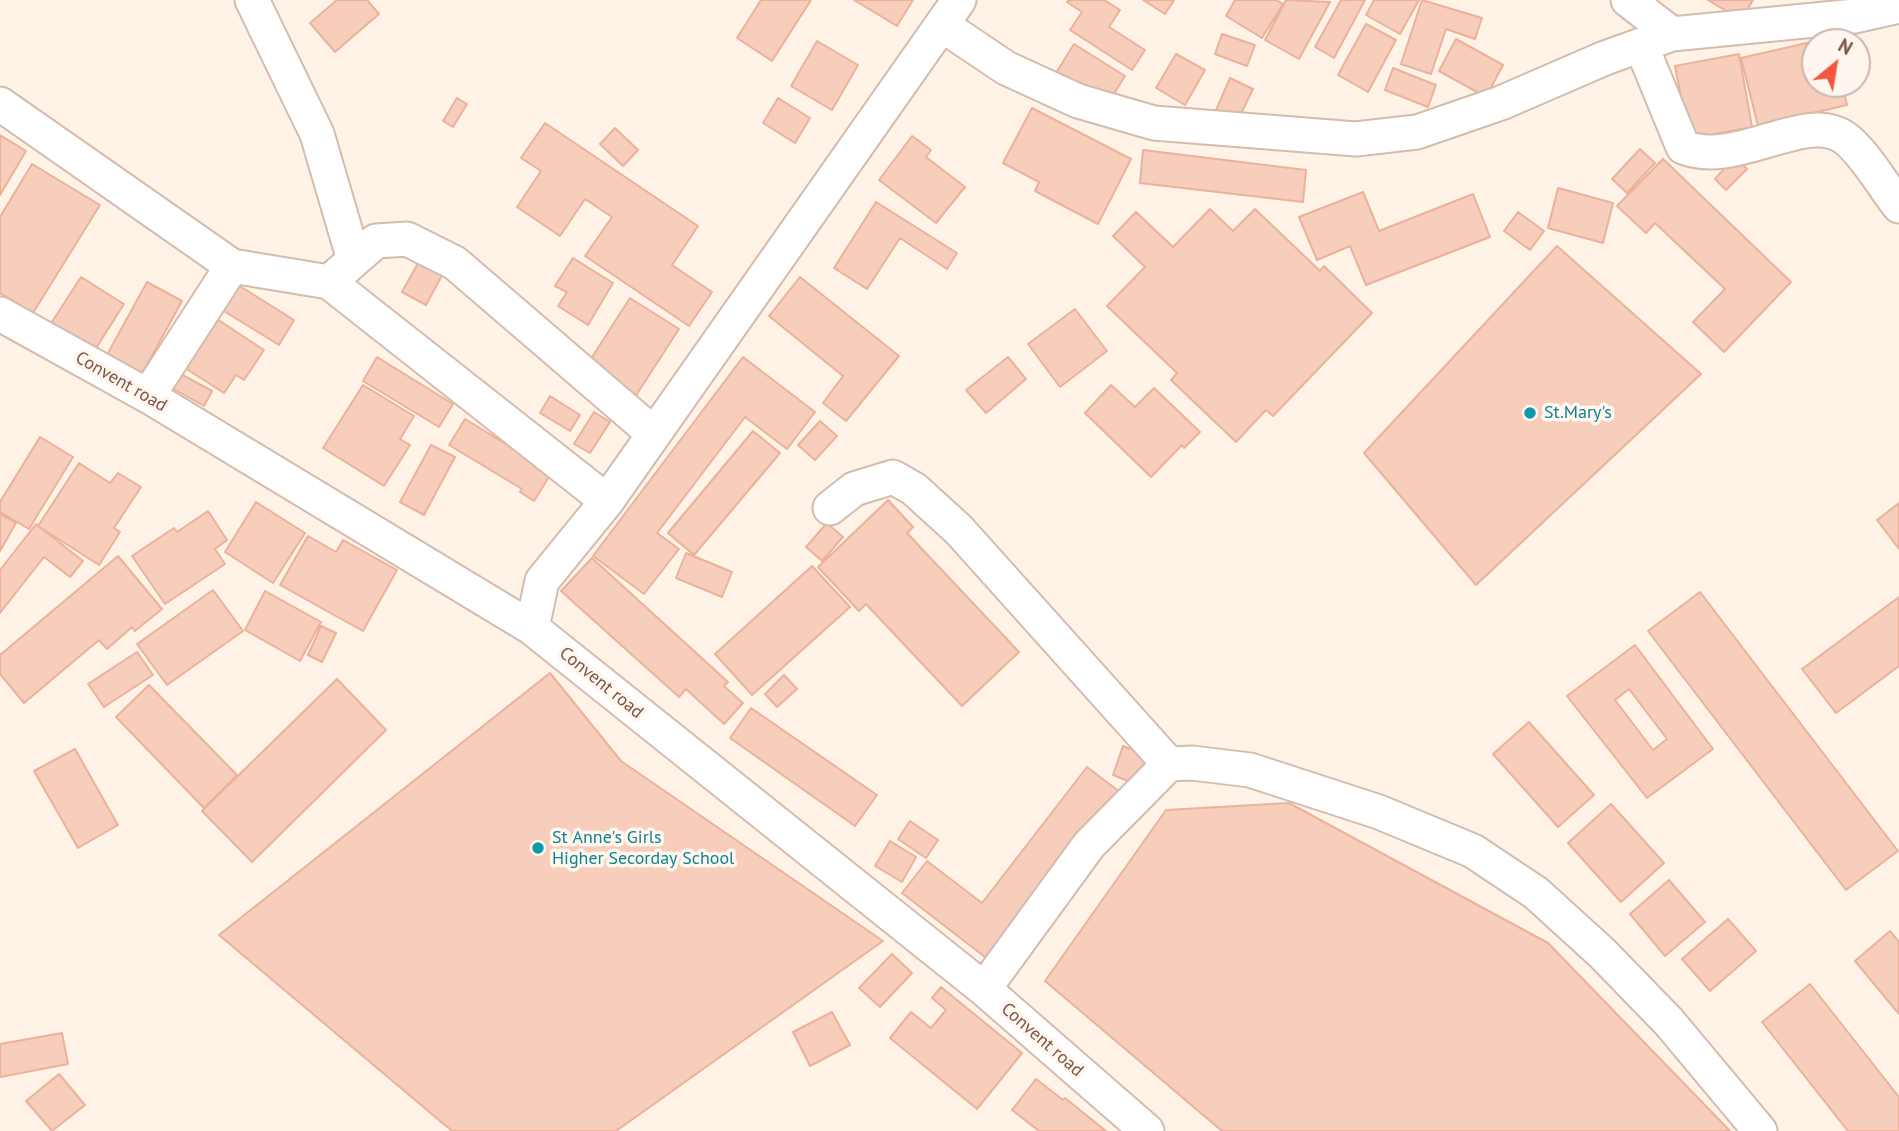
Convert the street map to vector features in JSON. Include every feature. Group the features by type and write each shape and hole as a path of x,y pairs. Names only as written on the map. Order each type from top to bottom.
{"street":[{"path":"252,0 317,134 354,260"},
{"path":"1628,0 1672,34"},
{"path":"532,628 542,581 607,500 951,12 1006,68 1078,101 1154,123 1356,139 1417,132 1501,103 1672,34 1842,18 1899,6"},
{"path":"1641,45 1683,147 1700,154 1725,153 1816,128 1834,132 1847,139 1899,206"},
{"path":"0,104 232,266 329,282 607,500"},
{"path":"329,282 376,240 407,239 455,263 654,434"},
{"path":"148,397 232,266"},
{"name":"Convent road","path":"0,314 148,397 532,628 984,989 1147,1131"},
{"path":"830,508 854,489 893,477 914,489 960,530 1169,764"},
{"path":"984,989 1089,845 1169,764 1192,763 1250,770 1379,812 1473,851 1536,893 1602,953 1669,1022 1760,1131"}],"building":[{"path":"337,0 367,0 379,14 335,52 310,23"},
{"path":"761,0 811,0 772,61 737,38"},
{"path":"854,0 913,0 897,26"},
{"path":"1104,0 1120,10 1109,27 1145,50 1132,70 1070,30 1082,12 1067,2"},
{"path":"1143,0 1174,0 1165,14"},
{"path":"1235,0 1276,0 1283,4 1262,38 1226,16"},
{"path":"1286,0 1330,2 1299,59 1265,40"},
{"path":"1341,0 1365,0 1334,58 1315,47"},
{"path":"1374,0 1419,0 1400,34 1366,15"},
{"path":"1422,0 1482,18 1475,39 1446,29 1431,74 1401,64"},
{"path":"1708,0 1753,0 1741,20"},
{"path":"1366,24 1396,40 1368,92 1338,75"},
{"path":"1222,34 1255,45 1247,66 1215,54"},
{"path":"1456,39 1503,65 1486,97 1439,71"},
{"path":"817,41 858,65 832,110 791,86"},
{"path":"1074,44 1125,76 1107,105 1056,73"},
{"path":"1801,44 1801,98 1845,98 1847,105 1758,126 1741,58"},
{"path":"1176,54 1205,70 1185,105 1156,88"},
{"path":"1739,54 1752,127 1689,139 1675,66"},
{"path":"1393,68 1436,85 1428,107 1385,90"},
{"path":"1230,78 1253,89 1238,120 1216,110"},
{"path":"457,98 467,104 453,127 443,121"},
{"path":"778,98 810,118 795,143 763,123"},
{"path":"1032,108 1131,159 1098,224 1035,191 1039,182 1003,163"},
{"path":"545,123 698,226 672,265 712,292 689,326 585,256 612,217 585,199 560,236 517,207 541,171 521,158"},
{"path":"615,128 638,150 623,166 600,144"},
{"path":"0,135 26,151 0,195"},
{"path":"912,136 931,150 926,157 965,187 936,223 879,180"},
{"path":"1640,149 1655,163 1627,193 1612,179"},
{"path":"1143,150 1306,170 1303,202 1140,183"},
{"path":"1735,157 1747,169 1726,190 1715,179"},
{"path":"1663,159 1791,282 1724,352 1693,322 1725,289 1655,223 1646,233 1617,206"},
{"path":"32,164 100,205 33,313 0,293 0,217"},
{"path":"1558,188 1613,203 1603,243 1548,228"},
{"path":"1363,192 1379,231 1473,194 1490,237 1366,285 1350,246 1317,260 1299,217"},
{"path":"876,202 957,253 947,269 900,238 867,289 834,268"},
{"path":"1210,209 1233,231 1255,209 1320,271 1324,266 1372,313 1273,416 1266,410 1236,442 1171,380 1177,373 1107,306 1145,267 1113,236 1136,212 1173,247"},
{"path":"1518,212 1544,231 1530,250 1504,231"},
{"name":"St.Mary's","path":"1557,246 1701,374 1476,585 1364,453"},
{"path":"423,254 446,268 426,305 402,292"},
{"path":"573,258 613,283 588,325 558,306 567,292 555,286"},
{"path":"81,277 124,304 93,353 50,325"},
{"path":"800,277 899,356 846,421 823,403 843,376 769,316"},
{"path":"147,282 182,301 137,383 102,364"},
{"path":"235,283 294,320 279,345 219,308"},
{"path":"630,298 679,329 633,400 585,368"},
{"path":"1075,309 1107,351 1060,387 1028,344"},
{"path":"214,317 264,350 244,380 236,375 224,393 182,366"},
{"path":"377,357 453,404 439,427 363,381"},
{"path":"743,357 815,412 787,449 745,417 657,533 679,549 644,594 593,556"},
{"path":"1008,357 1026,379 986,413 966,390"},
{"path":"179,373 212,391 204,406 172,388"},
{"path":"363,385 414,416 400,439 410,445 384,486 323,448"},
{"path":"1111,385 1135,407 1154,388 1200,432 1184,448 1182,445 1151,477 1085,413"},
{"path":"550,396 580,415 570,431 540,413"},
{"path":"594,412 610,422 590,453 574,444"},
{"path":"465,419 552,472 534,501 520,492 522,489 449,445"},
{"path":"820,421 837,436 815,460 798,445"},
{"path":"753,431 780,453 694,555 668,533"},
{"path":"40,437 73,457 29,529 0,512 0,502"},
{"path":"431,445 455,457 424,515 400,502"},
{"path":"79,463 110,483 118,473 141,487 114,528 120,532 99,565 38,526"},
{"path":"888,500 913,527 907,533 1019,652 962,706 866,604 859,611 818,567"},
{"path":"256,502 305,533 273,583 225,552"},
{"path":"1899,503 1899,549 1877,520"},
{"path":"208,511 227,540 215,549 225,564 165,604 132,556 174,528 177,532"},
{"path":"0,514 16,523 0,551"},
{"path":"827,523 843,537 822,561 806,547"},
{"path":"36,524 83,561 70,577 44,557 0,613 0,570"},
{"path":"308,536 336,552 343,540 397,570 363,631 280,585"},
{"path":"686,553 732,572 722,597 676,578"},
{"path":"118,556 162,609 135,631 132,627 107,649 99,640 24,703 0,674 0,655"},
{"path":"592,558 728,682 724,686 743,703 724,724 686,689 679,697 561,591"},
{"path":"812,566 850,607 752,695 715,654"},
{"path":"213,590 243,631 167,685 137,644"},
{"path":"265,591 321,622 300,661 245,630"},
{"path":"1700,592 1898,851 1846,890 1648,631"},
{"path":"1899,597 1899,666 1836,713 1802,669"},
{"path":"321,626 336,633 322,662 308,655"},
{"path":"1635,645 1713,749 1647,798 1567,696","holes":["1629,689 1667,739 1653,750 1615,700"]},
{"path":"137,652 153,675 104,707 88,684"},
{"name":"St Anne's Girls Higher Secorday School","path":"550,673 621,761 883,941 616,1131 452,1131 219,935"},
{"path":"784,675 797,689 777,707 765,694"},
{"path":"337,679 386,730 252,862 202,811"},
{"path":"149,685 237,775 204,808 116,717"},
{"path":"751,708 877,795 855,826 730,738"},
{"path":"1529,722 1594,795 1558,827 1493,754"},
{"path":"1123,746 1149,756 1138,785 1113,775"},
{"path":"75,749 118,825 78,848 34,771"},
{"path":"1087,767 1125,796 994,964 902,893 927,861 982,903"},
{"path":"1289,803 1548,943 1730,1131 1222,1131 1045,981 1166,810"},
{"path":"1611,804 1664,863 1621,902 1568,843"},
{"path":"910,821 938,840 926,858 898,839"},
{"path":"890,841 916,857 902,882 875,866"},
{"path":"1669,880 1705,922 1665,956 1630,914"},
{"path":"1728,919 1756,951 1710,991 1682,959"},
{"path":"1890,931 1899,942 1899,1014 1855,961"},
{"path":"892,954 912,973 880,1007 859,988"},
{"path":"1810,984 1899,1097 1899,1131 1848,1131 1762,1022"},
{"path":"941,987 1022,1053 977,1109 890,1038 911,1012 931,1028 946,1010 932,998"},
{"path":"832,1012 850,1045 810,1066 793,1032"},
{"path":"62,1033 68,1064 0,1077 0,1044"},
{"path":"59,1074 85,1105 52,1131 26,1101"},
{"path":"1036,1079 1106,1131 1039,1131 1012,1110"}],"place":[{"name":"St.Mary's","path":"1530,413"},
{"name":"St Anne's Girls Higher Secorday School","path":"538,848"}]}
